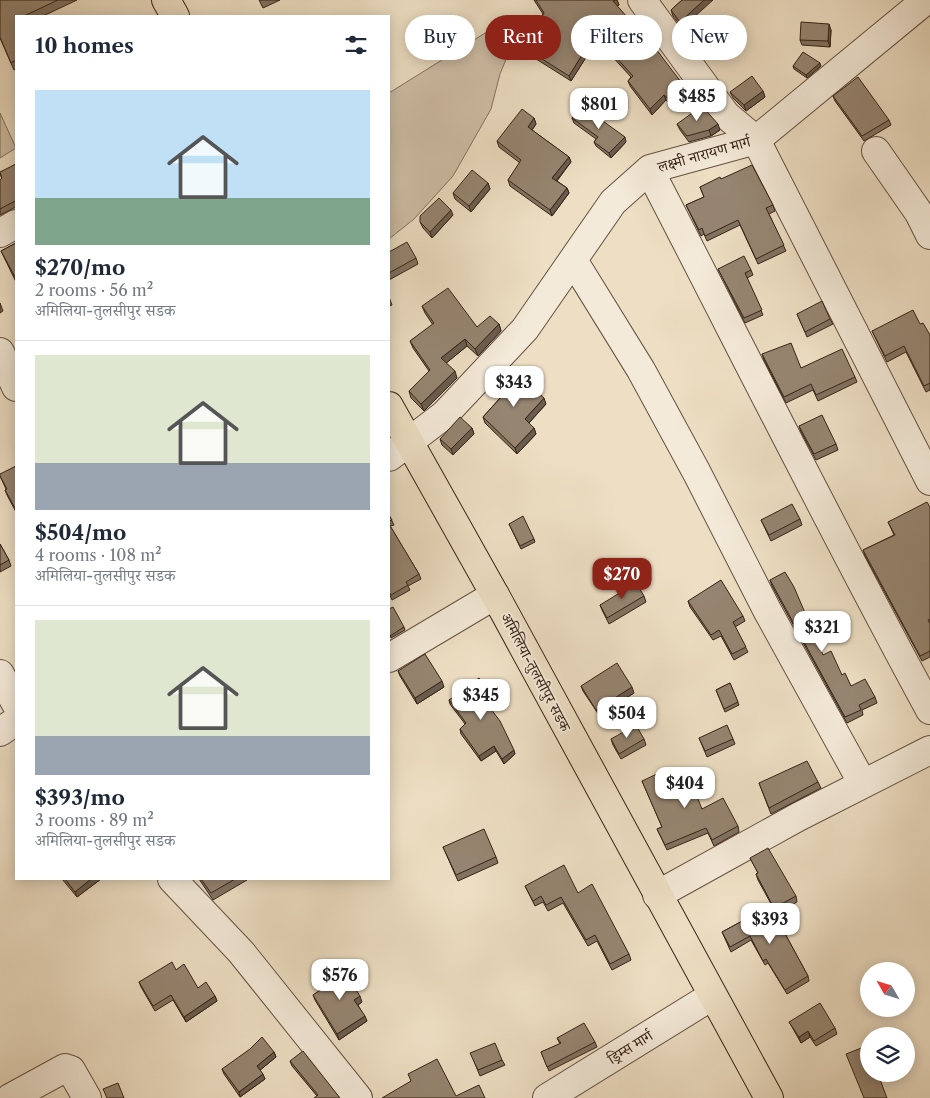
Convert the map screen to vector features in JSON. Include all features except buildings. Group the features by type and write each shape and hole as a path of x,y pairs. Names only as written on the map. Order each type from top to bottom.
{"main road":[{"path":"166,0 174,15"},
{"name":"अमिलिया-तुलसीपुर सडक","path":"390,410 399,450 495,595 769,1098"}],"street":[{"path":"642,0 726,115 756,140 930,481"},
{"name":"लक्ष्मी नारायण मार्ग","path":"399,450 444,415 525,329 613,202 650,171 650,168 756,140 926,0"},
{"path":"876,151 919,213 930,235"},
{"path":"650,171 800,466 878,616 930,710"},
{"path":"0,233 15,225"},
{"path":"573,260 646,379 697,473 767,610 863,784"},
{"path":"0,352 15,385"},
{"path":"390,657 495,595"},
{"path":"0,674 15,702"},
{"path":"0,732 15,722"},
{"path":"658,895 790,822 930,750"},
{"path":"173,880 241,952 358,1098"},
{"name":"ड्रिम्स मार्ग","path":"547,1098 712,996"},
{"path":"10,1098 65,1068 71,1070 87,1098"}],"shaded area":[{"path":"485,33 485,60 506,60 491,109 453,176 414,219 390,238 390,92 442,60 475,60 475,39"},
{"path":"0,113 15,149 0,158"}]}
